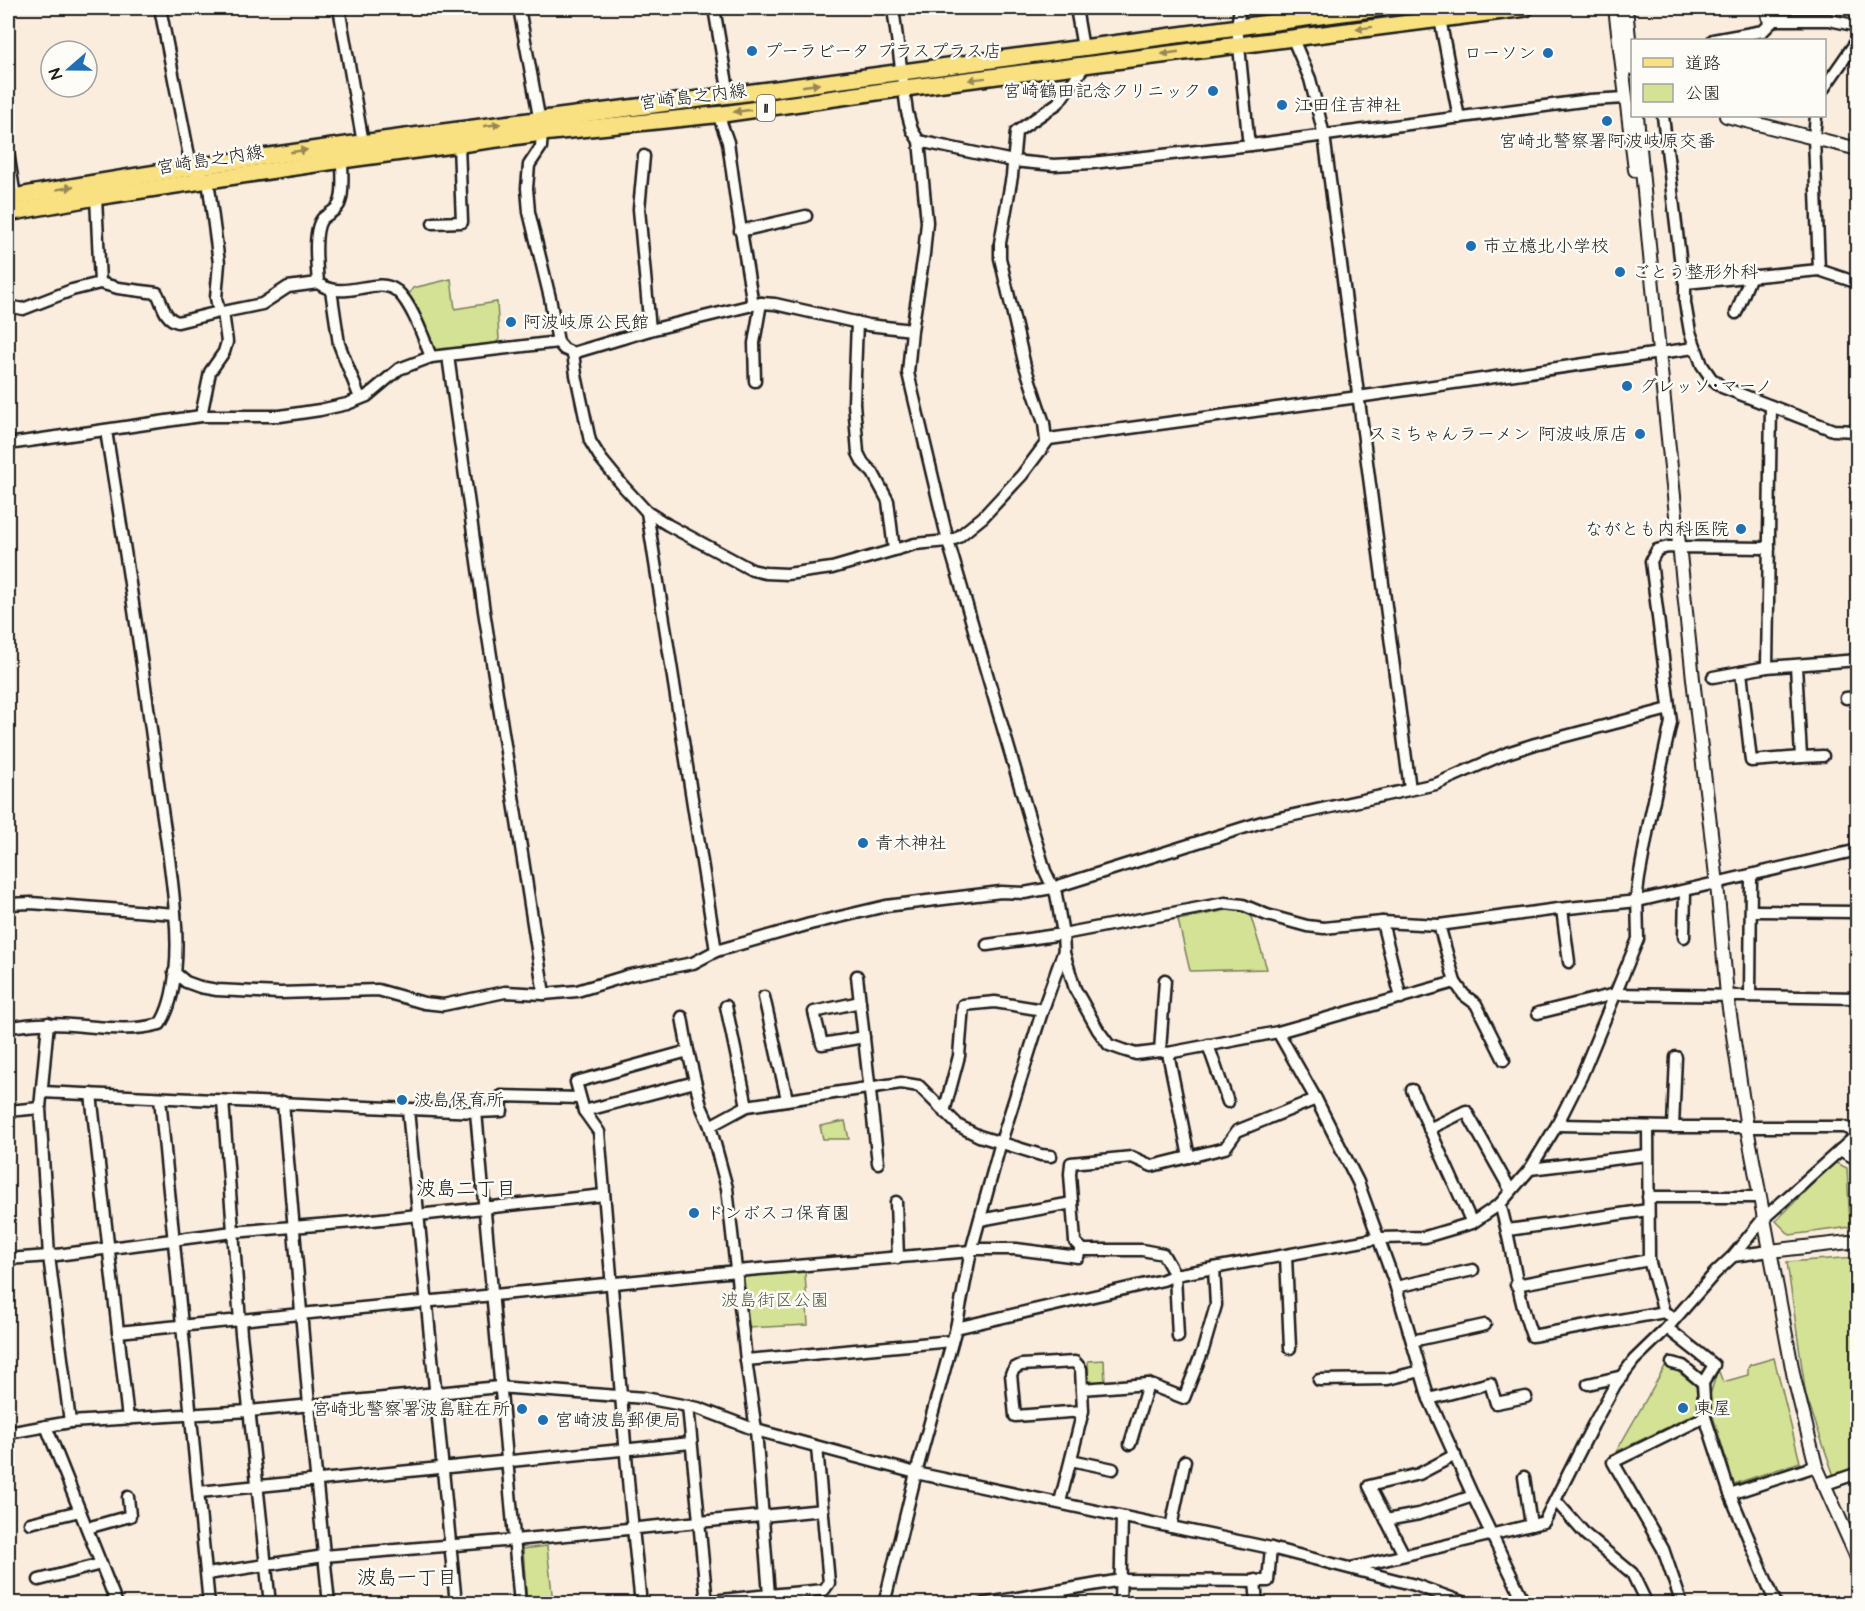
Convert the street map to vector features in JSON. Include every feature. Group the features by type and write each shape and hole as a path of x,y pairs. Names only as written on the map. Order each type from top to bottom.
{"main road":[{"name":"宮崎島之内線","path":"11,197 191,166 363,142 540,126 718,114 1083,48 1380,8"},
{"name":"宮崎島之内線","path":"8,213 208,180 459,145 540,126 729,95 1085,65 1526,8"}],"street":[{"path":"160,8 191,166 208,180 219,263 216,298 227,342 224,352 210,372 201,416"},
{"path":"339,8 363,142"},
{"path":"519,8 540,126 541,147 529,165 527,188 529,212 558,342 564,349 573,353 650,330 756,304 775,304 857,322 912,330"},
{"path":"714,8 729,95"},
{"path":"893,8 910,121 912,130 919,141 927,222 908,373 948,541 1034,834 1056,894 1064,953 1074,989 1109,1045 1136,1054 1164,1052 1278,1032 1455,982"},
{"path":"1076,8 1083,48"},
{"path":"1240,8 1237,26 1248,137 1251,145"},
{"path":"1615,8 1629,99 1654,334 1659,352"},
{"path":"1626,8 1631,50"},
{"path":"1766,8 1768,18 1774,20 1829,20 1857,27"},
{"path":"1440,19 1459,118"},
{"path":"1719,39 1763,32 1774,20"},
{"path":"1292,38 1310,79 1324,135 1410,789"},
{"path":"1826,85 1857,39"},
{"path":"1046,441 1044,423 1025,366 1000,258 1000,243 1016,132 1058,103 1085,65"},
{"path":"919,141 1013,161 1053,165 1092,163 1251,145 1590,100 1629,99"},
{"path":"718,114 728,142 740,231 752,299 756,304 755,381"},
{"path":"1637,117 1659,352 1727,995 1747,1128 1794,1378 1816,1466 1857,1560"},
{"path":"1663,117 1680,262 1685,283 1687,318 1694,348 1702,365 1711,378 1722,387 1833,430 1857,431"},
{"path":"1730,117 1857,149"},
{"path":"1816,117 1814,137 1819,270"},
{"path":"433,223 462,222 459,145"},
{"path":"8,152 11,197"},
{"path":"644,156 639,209 650,330"},
{"path":"318,283 316,248 318,230 321,220 335,210 340,202 342,160"},
{"path":"96,197 100,283"},
{"path":"740,231 806,216"},
{"path":"1685,283 1819,270 1857,283"},
{"path":"1736,313 1750,278"},
{"path":"8,306 23,309 72,290 100,283 118,288 157,293 167,316 178,322 262,304 288,287 318,283 327,290 341,291 383,285 397,291 413,316 431,357"},
{"path":"331,290 339,344 360,398"},
{"path":"857,322 854,403 858,453 888,501 894,550"},
{"path":"8,444 201,416 280,416 320,411 347,405 367,396 399,369 431,357 558,342"},
{"path":"573,353 590,441 612,473 647,512 752,570 787,574 832,568 915,544 957,538 983,517 1022,475 1049,439 1694,348"},
{"path":"448,356 484,611 544,994"},
{"path":"1767,667 1771,406"},
{"path":"8,1027 48,1023 120,1028 149,1027 160,1024 167,1014 174,972 175,914 142,659 106,431"},
{"path":"647,512 716,951"},
{"path":"956,1328 1163,1280 1175,1275 1380,1238 1425,1236 1472,1223 1500,1204 1530,1168 1557,1125 1581,1077 1638,939 1639,878 1648,823 1671,723 1651,561 1657,550 1679,546 1769,548"},
{"path":"1713,677 1767,667 1857,660"},
{"path":"1796,666 1801,757"},
{"path":"1741,672 1751,761 1823,756"},
{"path":"174,972 186,982 217,990 280,993 378,990 424,1003 443,1005 505,992 544,994 577,991 630,975 693,963 716,951 810,924 886,906 1001,892 1024,894 1052,888 1262,822 1436,784 1507,753 1535,744 1670,709"},
{"path":"987,945 1063,934 1225,903 1243,905 1261,913 1307,926 1324,928 1382,922 1439,925 1638,901 1857,850"},
{"path":"1750,995 1751,876"},
{"path":"1684,937 1685,891"},
{"path":"8,904 32,903 175,914"},
{"path":"1562,909 1569,962"},
{"path":"1752,911 1857,912"},
{"path":"1382,922 1401,998"},
{"path":"1439,925 1455,982 1464,995 1476,1004 1504,1060"},
{"path":"884,1604 916,1473 956,1328 971,1250 1001,1142 1043,1010 1064,953"},
{"path":"857,976 878,1163"},
{"path":"1165,980 1164,1052 1189,1157"},
{"path":"1538,1013 1615,994 1857,998"},
{"path":"764,997 787,1099"},
{"path":"860,1002 814,1012 822,1044 864,1037"},
{"path":"944,1112 959,1056 963,1005 995,1002 1043,1010"},
{"path":"726,1006 747,1106"},
{"path":"681,1017 700,1106 710,1126 727,1188 756,1430 769,1594"},
{"path":"48,1023 40,1108 49,1256 70,1422"},
{"path":"1278,1032 1316,1099 1358,1182 1380,1238 1429,1399 1526,1604"},
{"path":"1208,1045 1228,1102"},
{"path":"641,1604 625,1449 599,1132 584,1111 576,1082 688,1051"},
{"path":"1673,1127 1676,1057"},
{"path":"584,1111 695,1082"},
{"path":"710,1126 747,1106 901,1083 919,1086 958,1126 979,1136 1051,1156"},
{"path":"1412,1090 1472,1223"},
{"path":"42,1092 476,1112 502,1111 501,1096 580,1098"},
{"path":"91,1094 128,1419"},
{"path":"160,1098 209,1604"},
{"path":"1178,1337 1175,1275 1162,1254 1143,1250 1083,1251 1075,1242 1071,1163 1132,1157 1152,1166 1225,1148 1237,1131 1316,1099"},
{"path":"224,1101 240,1320 270,1604"},
{"path":"282,1102 329,1604"},
{"path":"8,1111 40,1108"},
{"path":"408,1110 456,1604"},
{"path":"1429,1129 1466,1111 1511,1191"},
{"path":"476,1112 520,1604"},
{"path":"1351,1568 1544,1522 1593,1425 1634,1360 1667,1328 1763,1220 1857,1133 1843,1127 1557,1125"},
{"path":"1648,1127 1649,1260 1664,1312"},
{"path":"1840,1150 1853,1157 1857,1156"},
{"path":"1530,1168 1647,1155"},
{"path":"8,1259 49,1256 233,1232 604,1195"},
{"path":"1648,1197 1760,1197"},
{"path":"896,1202 898,1258"},
{"path":"980,1220 1072,1203"},
{"path":"1500,1204 1508,1230 1516,1285 1532,1336 1664,1312 1675,1318"},
{"path":"1508,1230 1648,1210"},
{"path":"1733,1256 1857,1241"},
{"path":"118,1332 971,1250 1016,1249 1078,1257 1081,1248"},
{"path":"1286,1256 1290,1348"},
{"path":"1516,1285 1649,1260"},
{"path":"1082,1389 1149,1384 1184,1398 1203,1350 1216,1305 1214,1268"},
{"path":"1396,1287 1473,1269"},
{"path":"1412,1341 1485,1325"},
{"path":"1667,1328 1714,1365 1702,1383 1705,1417 1730,1494 1773,1602"},
{"path":"746,1360 952,1341"},
{"path":"1060,1502 1083,1411 1081,1369 1075,1362 1021,1365 1011,1374 1015,1416 1083,1411"},
{"path":"1672,1363 1683,1366 1702,1383"},
{"path":"1319,1380 1388,1379 1421,1371"},
{"path":"1588,1384 1623,1376"},
{"path":"1429,1399 1490,1383 1496,1403 1526,1397"},
{"path":"1130,1444 1149,1384"},
{"path":"8,1432 70,1422 192,1416 499,1387 621,1395 688,1406 756,1430 916,1473 1271,1548 1415,1585 1468,1604"},
{"path":"688,1406 707,1602"},
{"path":"1682,1604 1663,1549 1613,1462 1705,1417"},
{"path":"46,1426 117,1604"},
{"path":"199,1492 691,1443"},
{"path":"684,1604 824,1590 830,1583 817,1447"},
{"path":"1404,1555 1369,1486 1419,1474 1455,1455"},
{"path":"1071,1460 1113,1469"},
{"path":"1172,1527 1185,1461"},
{"path":"1730,1494 1816,1466"},
{"path":"1823,1485 1857,1473"},
{"path":"1524,1477 1531,1525"},
{"path":"1386,1520 1419,1514 1473,1496"},
{"path":"87,1528 130,1516 128,1497"},
{"path":"1555,1500 1586,1535 1632,1573 1647,1604"},
{"path":"207,1574 324,1556 823,1510"},
{"path":"30,1523 80,1511"},
{"path":"1120,1604 1122,1517"},
{"path":"983,1604 1120,1580 1268,1581 1271,1548"},
{"path":"39,1580 101,1564"},
{"path":"1255,1581 1257,1604"}],"green space":[{"path":"451,279 455,309 497,302 499,340 495,343 432,354 418,308 407,297 413,288"},
{"path":"1242,907 1250,914 1267,969 1190,971 1178,920"},
{"path":"845,1121 849,1139 823,1139 820,1126"},
{"path":"1834,1162 1847,1168 1850,1227 1790,1235 1776,1221"},
{"path":"1857,1257 1857,1467 1834,1476 1806,1396 1787,1262"},
{"name":"波島街区公園","path":"805,1272 808,1325 746,1328 743,1275"},
{"path":"1774,1358 1800,1462 1734,1484 1712,1413 1710,1395 1717,1372 1723,1382 1748,1375 1750,1365"},
{"path":"1104,1360 1105,1383 1089,1384 1088,1361"},
{"path":"1667,1363 1696,1386 1699,1412 1616,1452"},
{"path":"547,1546 553,1603 527,1603 523,1549"}],"place":[{"name":"プーラビータ プラスプラス店","path":"752,51"},
{"name":"ローソン","path":"1548,53"},
{"name":"宮崎鶴田記念クリニック","path":"1213,91"},
{"name":"江田住吉神社","path":"1282,105"},
{"name":"宮崎北警察署阿波岐原交番","path":"1607,121"},
{"name":"市立檍北小学校","path":"1471,246"},
{"name":"ごとう整形外科","path":"1620,272"},
{"name":"阿波岐原公民館","path":"511,322"},
{"name":"グレッソ･マーノ","path":"1627,386"},
{"name":"スミちゃんラーメン 阿波岐原店","path":"1640,434"},
{"name":"ながとも内科医院","path":"1741,529"},
{"name":"青木神社","path":"863,843"},
{"name":"波島保育所","path":"402,1100"},
{"name":"ドンボスコ保育園","path":"694,1213"},
{"name":"東屋","path":"1683,1408"},
{"name":"宮崎北警察署波島駐在所","path":"522,1409"},
{"name":"宮崎波島郵便局","path":"543,1420"}],"district":[{"name":"波島二丁目","path":"466,1189"},
{"name":"波島一丁目","path":"407,1578"}]}
